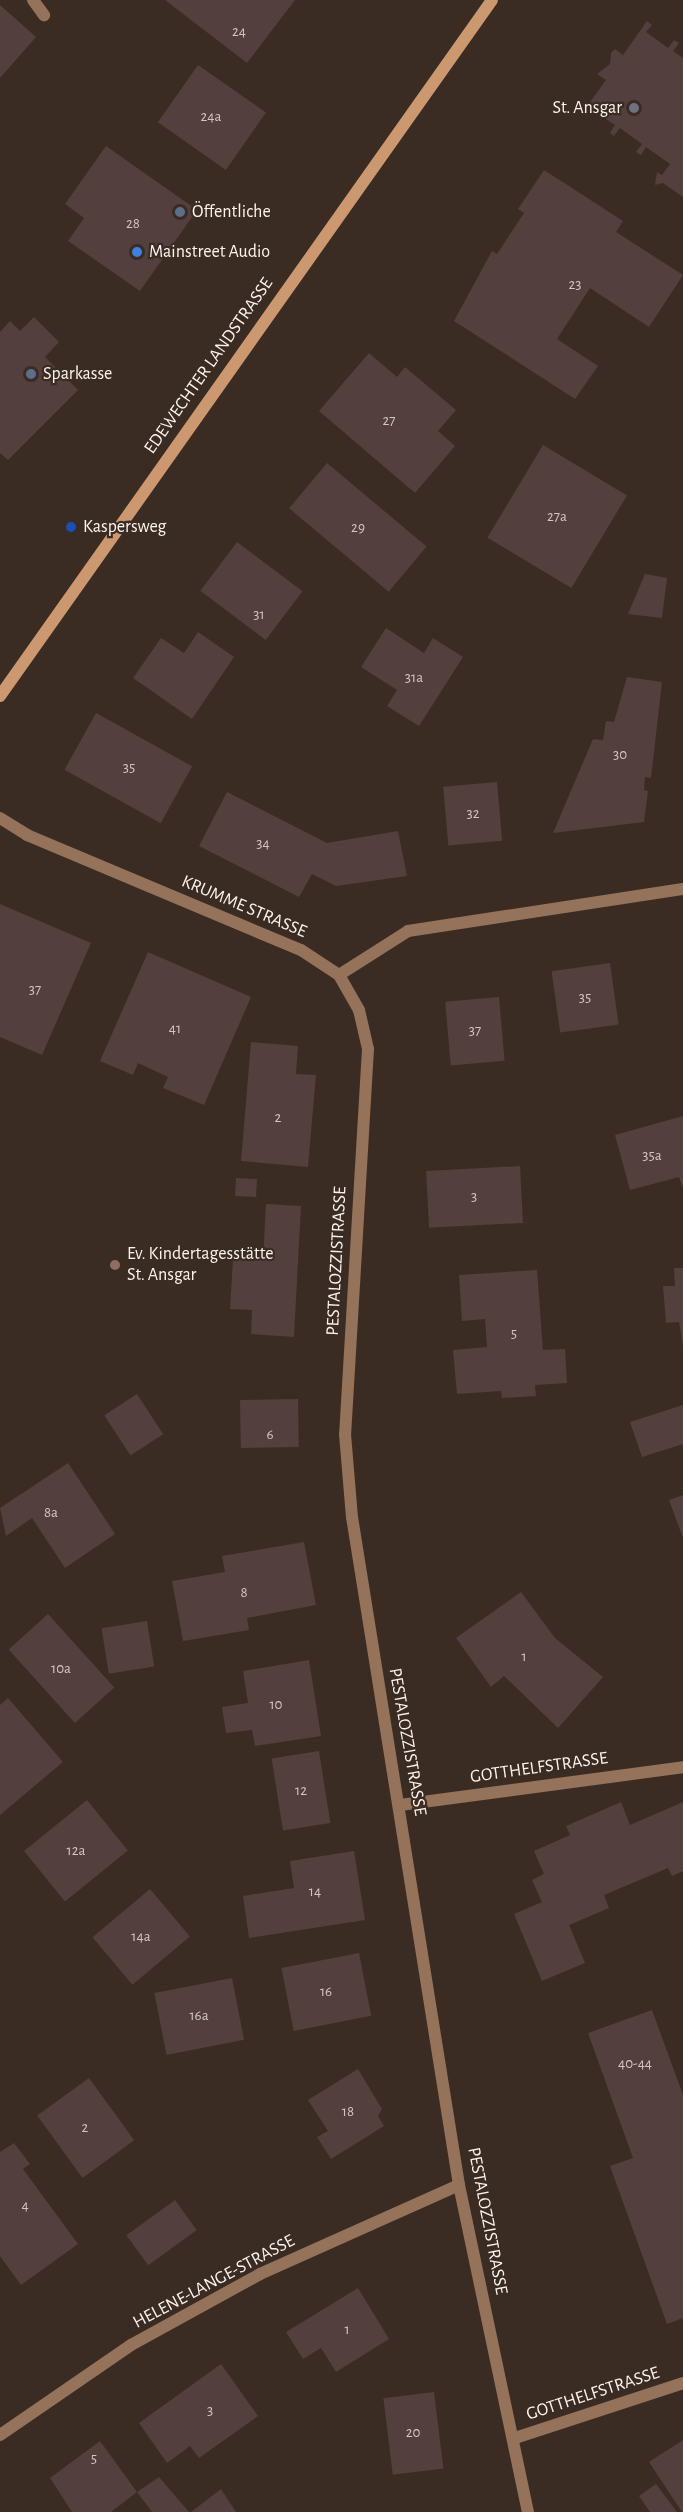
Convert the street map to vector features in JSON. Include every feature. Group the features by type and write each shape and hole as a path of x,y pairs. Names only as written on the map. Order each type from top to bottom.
{"main road":[{"name":"EDEWECHTER LANDSTRASSE","path":"0,696 492,0"}],"street":[{"path":"33,0 44,15"},
{"name":"KRUMME STRASSE","path":"0,818 27,835 301,950 339,975"},
{"path":"339,975 408,931 683,889"},
{"name":"PESTALOZZISTRASSE","path":"339,975 359,1010 368,1049 345,1434 352,1517 400,1805 459,2185 515,2438 528,2512"},
{"name":"GOTTHELFSTRASSE","path":"400,1805 683,1767"},
{"name":"HELENE-LANGE-STRASSE","path":"0,2435 131,2345 260,2274 459,2185"},
{"name":"GOTTHELFSTRASSE","path":"515,2438 683,2383"}],"building":[{"path":"165,0 295,0 247,63"},
{"path":"0,5 36,37 0,78"},
{"name":"St. Ansgar","path":"647,21 652,25 646,32 668,48 674,40 679,43 673,51 683,58 683,197 663,183 655,185 657,172 662,175 670,164 646,147 641,155 636,152 642,144 620,128 614,136 610,133 615,125 592,110 587,116 582,113 606,80 597,74 610,64 611,53 615,49 623,55"},
{"path":"198,65 266,113 226,170 158,122"},
{"path":"106,146 197,210 140,291 68,241 84,218 65,204"},
{"path":"544,170 623,221 616,232 683,275 649,327 590,288 557,339 598,366 575,399 454,321 492,251 497,254 524,213 518,209"},
{"name":"Sparkasse","path":"34,317 59,342 45,357 78,390 8,460 0,453 0,332 10,321 20,331"},
{"path":"369,353 397,377 405,367 456,410 438,431 455,446 415,493 319,411"},
{"path":"543,445 627,495 571,588 487,538"},
{"path":"327,463 427,547 389,592 289,508"},
{"path":"237,542 302,591 266,640 200,591"},
{"path":"645,574 667,578 662,618 628,614"},
{"path":"386,628 424,653 433,638 463,657 419,726 387,706 397,690 361,667"},
{"path":"198,632 234,657 192,719 133,678 161,638 184,653"},
{"path":"627,677 662,682 651,778 645,777 644,790 648,791 644,822 553,833 593,739 603,740 606,721 614,722"},
{"path":"96,713 192,766 161,823 64,770"},
{"path":"497,782 502,841 448,845 443,787"},
{"path":"227,792 327,843 398,831 407,876 336,886 312,874 299,897 199,846"},
{"path":"0,904 91,943 42,1055 0,1037"},
{"path":"148,952 251,997 204,1105 163,1088 168,1077 138,1063 133,1075 100,1061"},
{"path":"610,963 619,1024 560,1033 552,971"},
{"path":"499,997 505,1061 451,1065 445,1002"},
{"path":"251,1042 298,1046 296,1074 316,1075 308,1167 241,1161"},
{"path":"683,1116 683,1189 679,1177 630,1190 615,1135"},
{"path":"520,1166 523,1223 429,1228 426,1171"},
{"path":"236,1178 257,1179 256,1197 235,1196"},
{"path":"266,1204 301,1206 294,1337 251,1334 252,1310 230,1309 233,1259 263,1260"},
{"path":"674,1268 683,1268 683,1346 679,1322 666,1323 663,1286 675,1286"},
{"path":"537,1270 543,1350 565,1349 567,1383 535,1385 536,1396 502,1398 501,1391 457,1394 453,1350 487,1347 485,1319 462,1321 459,1275"},
{"path":"137,1394 163,1434 130,1455 104,1415"},
{"path":"298,1399 299,1447 241,1448 240,1400"},
{"path":"683,1405 683,1444 642,1457 630,1422"},
{"path":"68,1463 115,1534 65,1568 32,1518 6,1536 0,1508"},
{"path":"683,1495 683,1538 669,1500"},
{"path":"304,1542 316,1605 247,1618 249,1630 183,1641 172,1581 225,1572 222,1556"},
{"path":"521,1592 555,1638 603,1677 558,1728 504,1676 491,1687 456,1638"},
{"path":"48,1614 114,1688 75,1723 9,1649"},
{"path":"147,1621 154,1666 109,1674 102,1628"},
{"path":"309,1660 321,1736 255,1746 252,1730 226,1733 222,1707 248,1703 243,1671"},
{"path":"8,1698 63,1762 0,1815 0,1705"},
{"path":"319,1751 330,1823 283,1831 272,1759"},
{"path":"87,1800 128,1851 65,1901 24,1851"},
{"path":"621,1802 630,1825 683,1802 683,1871 672,1876 668,1868 604,1895 609,1908 569,1925 585,1963 542,1981 514,1914 542,1902 532,1880 544,1874 534,1851 570,1835 566,1826"},
{"path":"354,1851 365,1920 249,1938 243,1896 294,1888 290,1861"},
{"path":"150,1889 190,1936 132,1985 93,1937"},
{"path":"359,1953 371,2016 294,2031 281,1968"},
{"path":"232,1978 244,2040 166,2055 154,1993"},
{"path":"652,2010 683,2095 683,2318 667,2324 610,2166 633,2158 588,2033"},
{"path":"358,2069 382,2109 378,2116 384,2126 331,2159 317,2137 328,2131 308,2100"},
{"path":"89,2078 134,2140 82,2178 37,2116"},
{"path":"14,2143 30,2164 23,2169 78,2244 21,2285 0,2256 0,2152"},
{"path":"175,2200 197,2230 148,2265 126,2235"},
{"path":"358,2288 389,2339 336,2372 321,2348 303,2359 286,2332"},
{"path":"221,2364 258,2416 199,2458 190,2446 167,2463 139,2423"},
{"path":"434,2392 443,2468 393,2475 383,2398"},
{"path":"683,2440 683,2512 682,2512 649,2462"},
{"path":"100,2441 137,2492 111,2512 72,2512 50,2478"},
{"path":"159,2477 189,2512 152,2512 137,2492"},
{"path":"656,2484 677,2512 650,2512 639,2496"},
{"path":"221,2489 236,2512 191,2512"}],"place":[{"name":"St. Ansgar","path":"634,108"},
{"name":"Öffentliche","path":"180,212"},
{"name":"Mainstreet Audio","path":"137,252"},
{"name":"Sparkasse","path":"31,374"},
{"name":"Kaspersweg","path":"71,527"},
{"name":"Ev. Kindertagesstätte St. Ansgar","path":"115,1265"}]}
